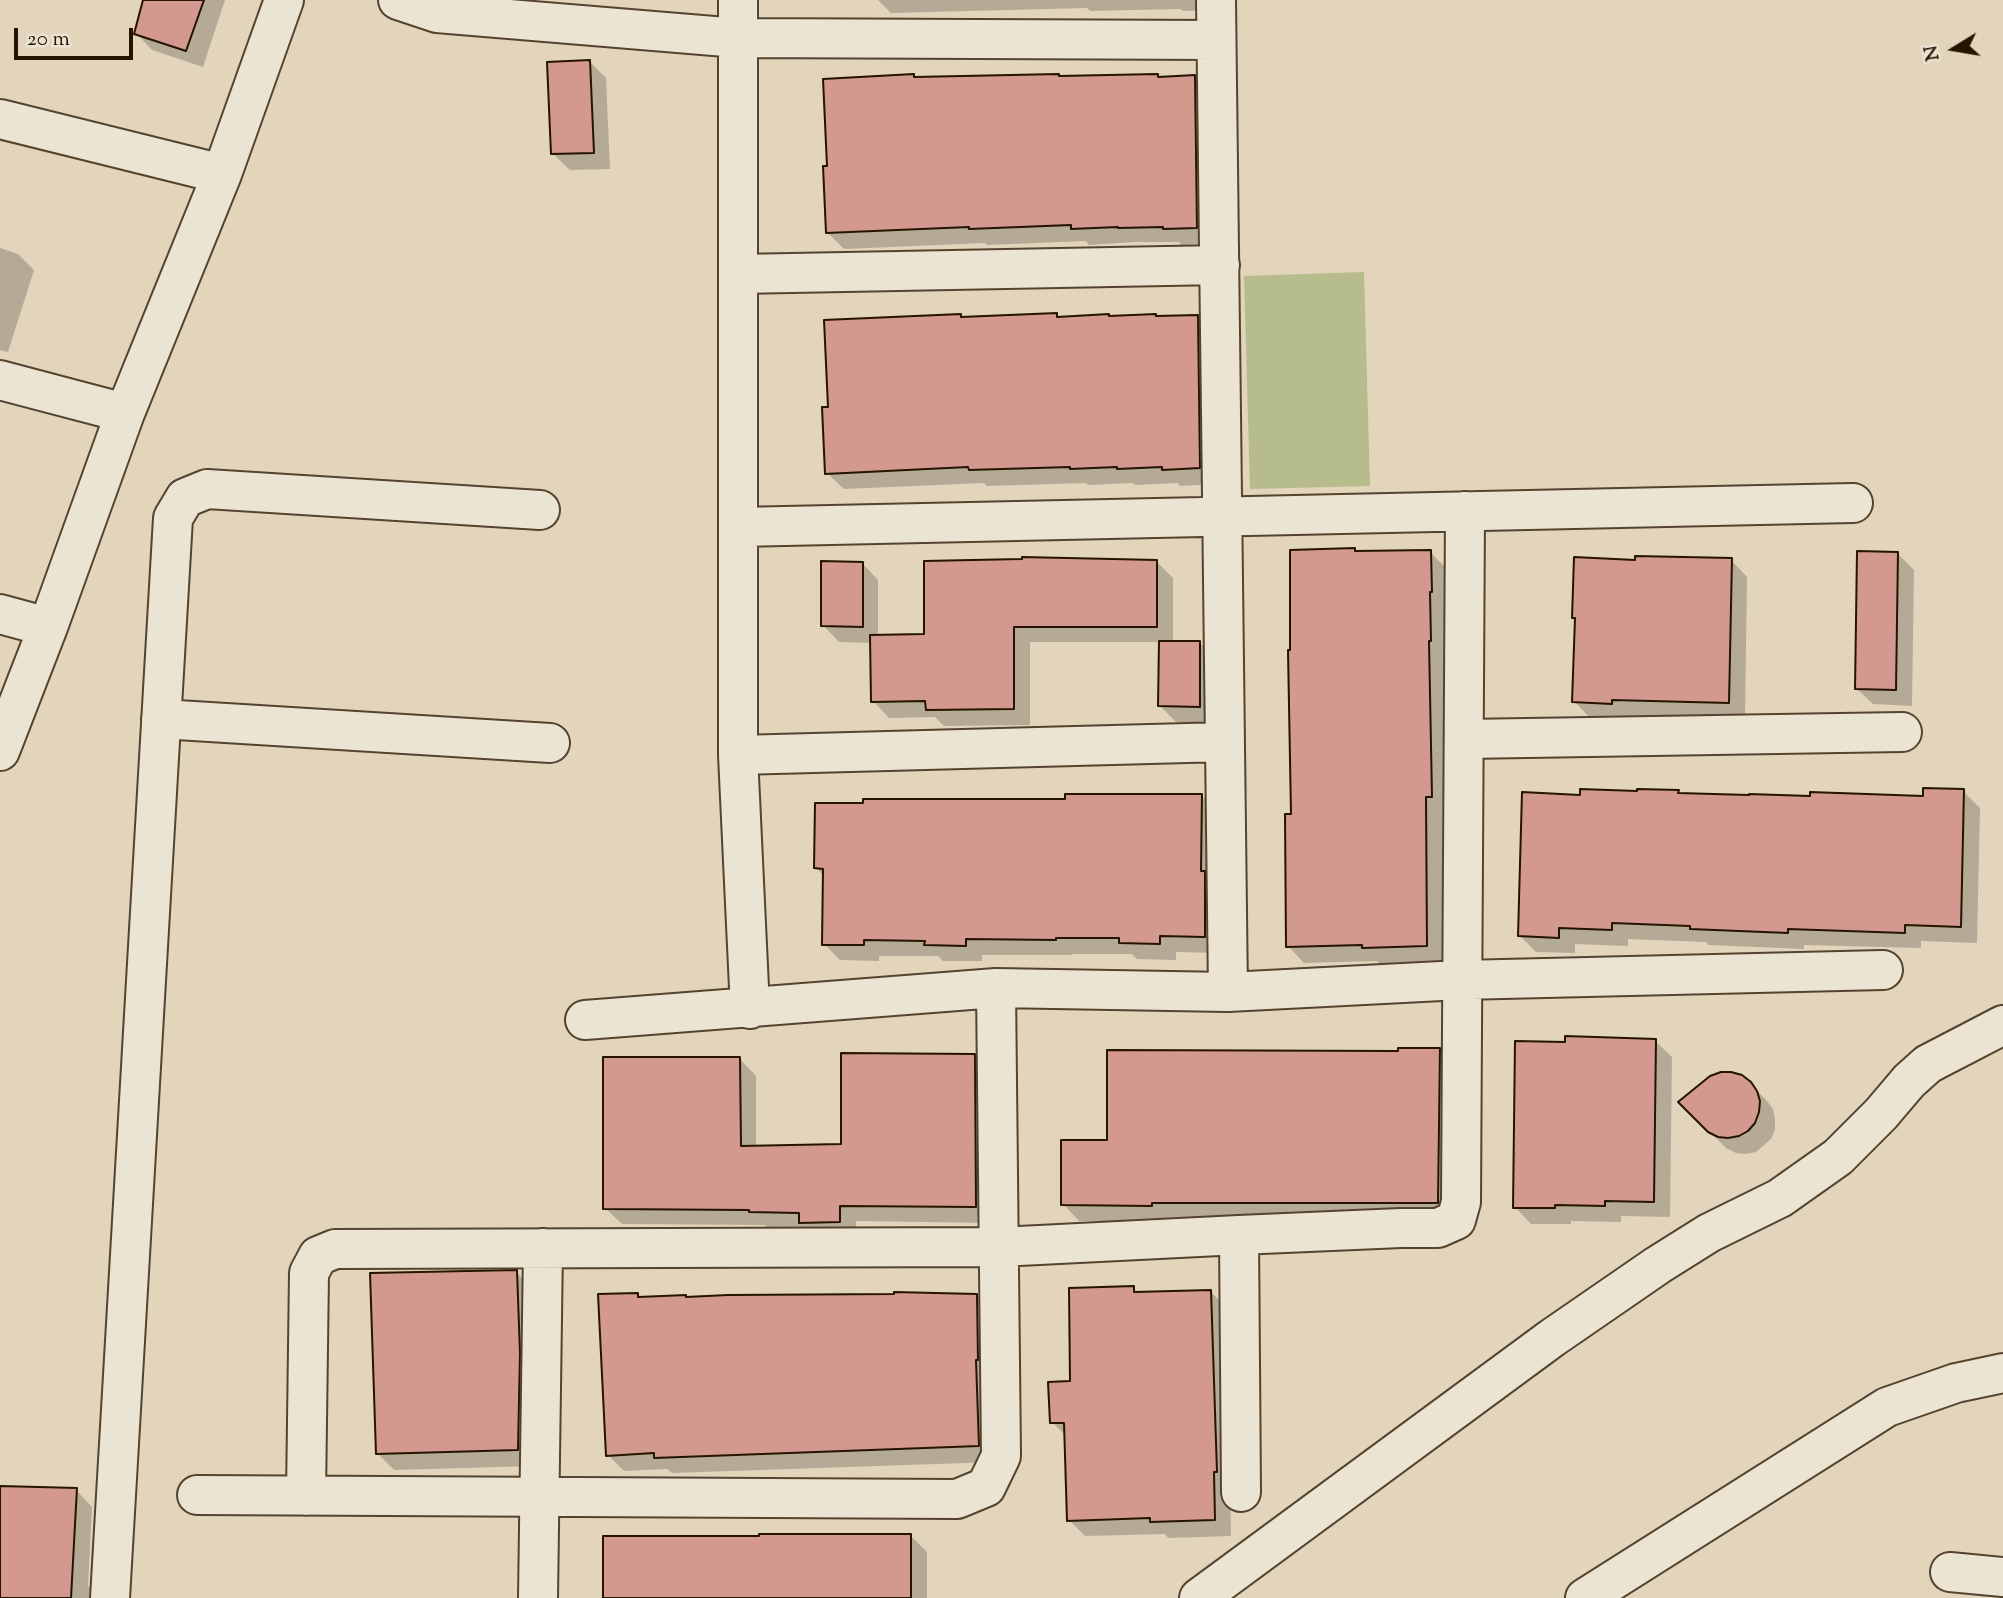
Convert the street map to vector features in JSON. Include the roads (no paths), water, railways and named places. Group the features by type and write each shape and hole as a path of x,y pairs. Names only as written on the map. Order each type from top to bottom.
{"street":[{"path":"0,751 125,413 222,174 284,0"},
{"path":"398,0 437,13 738,38 1216,40"},
{"path":"738,0 738,755 750,1009"},
{"path":"1216,0 1228,992"},
{"path":"0,119 222,174"},
{"path":"738,274 1220,265"},
{"path":"0,380 125,413"},
{"path":"110,1598 173,518 185,498 207,489 540,510"},
{"path":"737,527 1853,503"},
{"path":"306,1496 309,1273 318,1256 335,1249 999,1247 1438,1228 1456,1220 1461,1202 1465,511"},
{"path":"0,614 48,627"},
{"path":"161,719 550,743"},
{"path":"1465,739 1902,732"},
{"path":"738,755 1225,742"},
{"path":"585,1020 996,988 1228,992 1461,980 1882,970"},
{"path":"197,1495 957,1499 986,1487 1001,1456 996,988"},
{"path":"1199,1598 1617,1293 1709,1233 1780,1198 1838,1157 1928,1064 2003,1025"},
{"path":"1240,1235 1241,1492"},
{"path":"538,1598 543,1248"},
{"path":"1585,1598 1887,1408 1956,1383 2003,1373"},
{"path":"1950,1572 2003,1577"}]}
